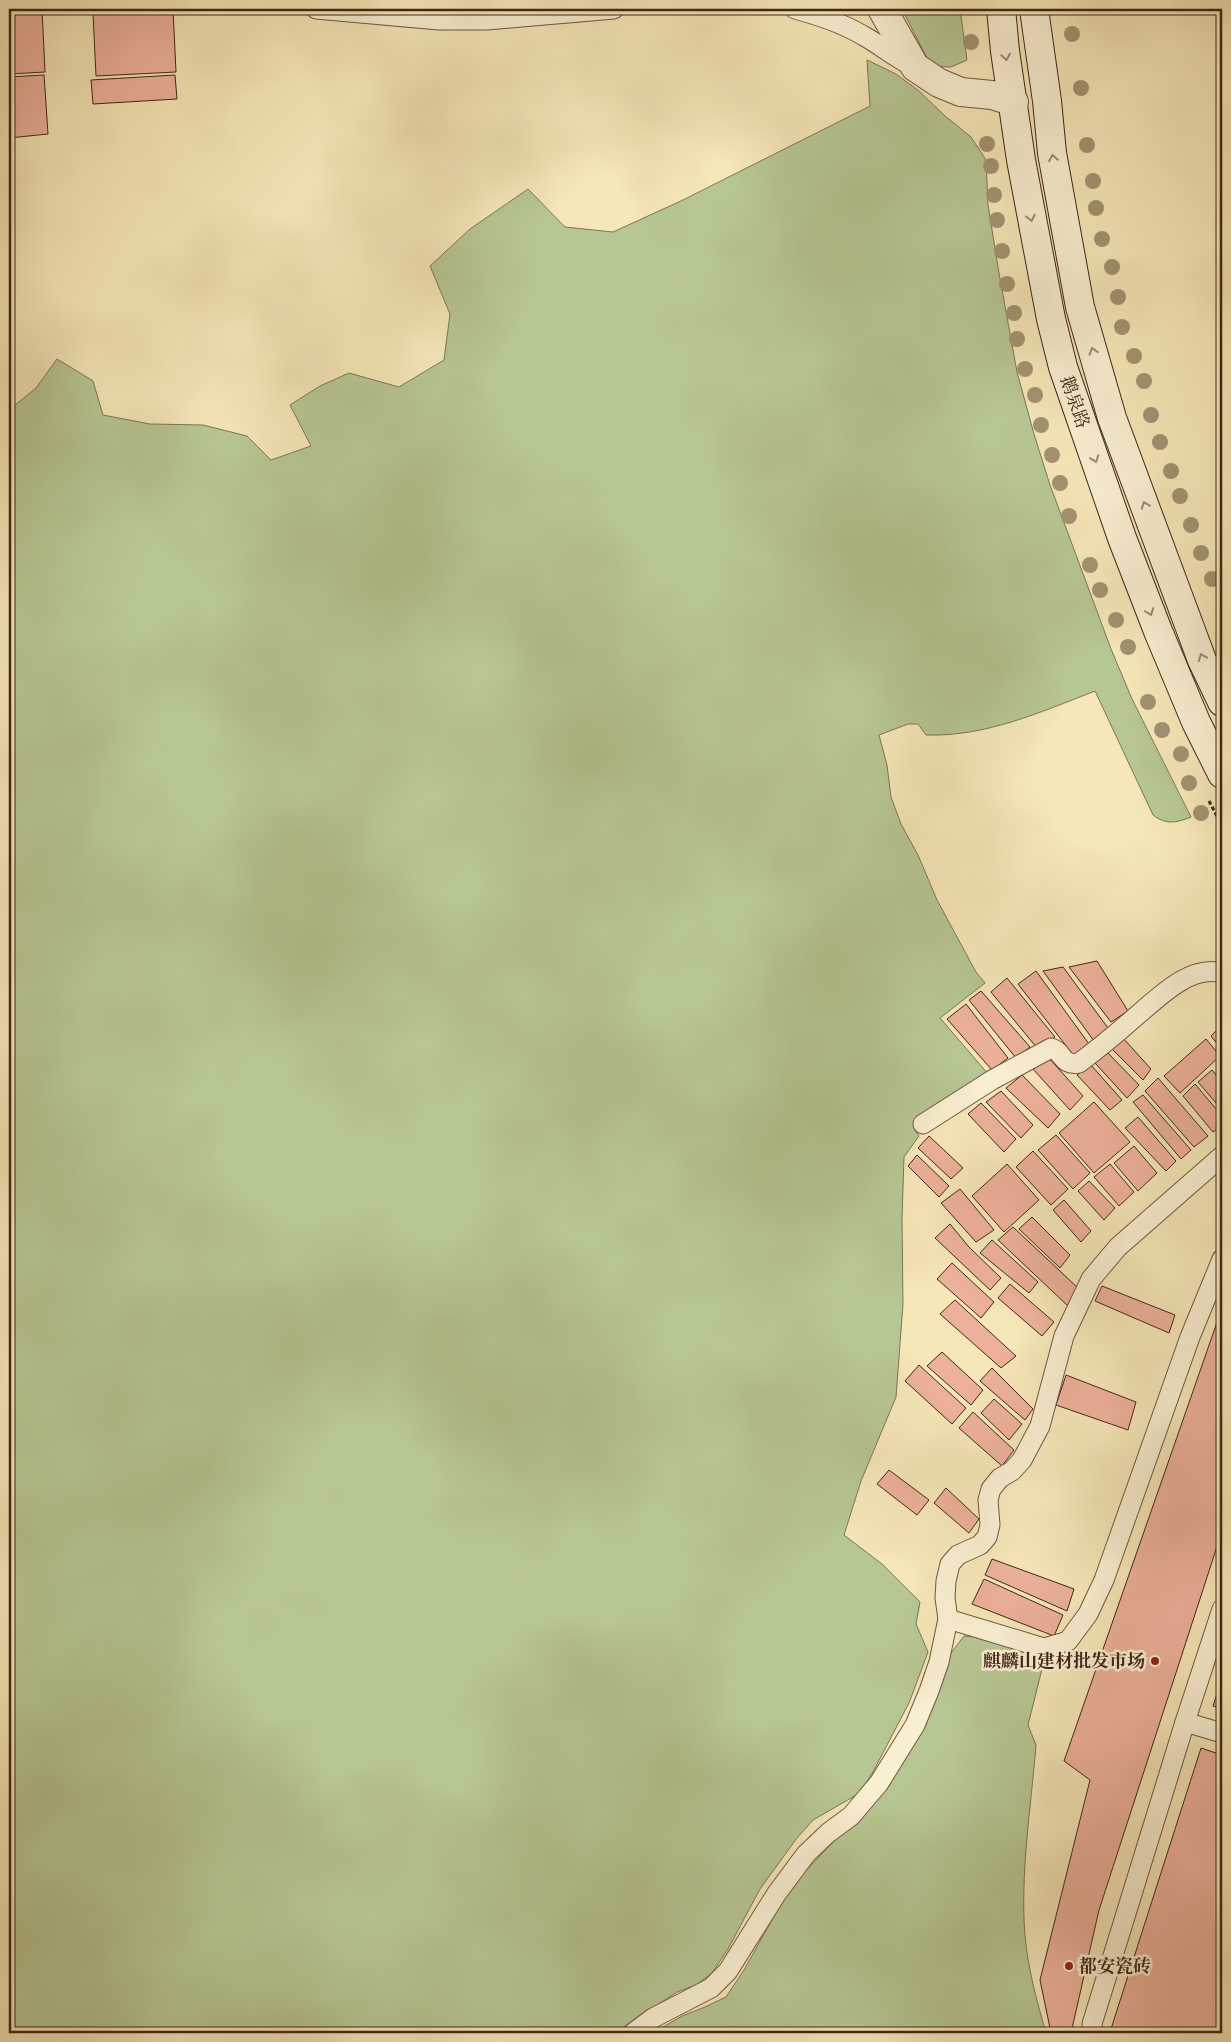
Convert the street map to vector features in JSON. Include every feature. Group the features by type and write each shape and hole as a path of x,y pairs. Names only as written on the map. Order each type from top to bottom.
{"main road":[{"path":"882,9 915,67 939,83 962,92 992,95 1014,102"},
{"name":"鹅泉路","path":"1001,9 1005,51 1030,211 1051,319 1063,367 1122,538 1158,632 1193,715 1222,774"},
{"name":"鹅泉路","path":"1034,9 1047,101 1052,154 1071,266 1083,316 1112,418 1202,660 1222,702"}],"lane":[{"path":"316,9 376,16 468,20 614,9"},
{"path":"795,9 832,19 865,36 899,60 915,67"},
{"path":"922,1124 992,1080 1051,1048 1056,1049 1065,1062 1079,1063 1154,1001 1189,978 1204,972 1222,973"},
{"path":"633,2033 653,2018 711,1988 728,1971 777,1894 806,1854 828,1833 851,1816 879,1783 915,1725 929,1691 945,1640 948,1619 945,1598 946,1581 950,1564 958,1555 980,1545 987,1537 990,1525 988,1500 991,1489 1000,1478 1012,1471 1022,1460 1040,1426 1064,1336 1091,1279 1118,1247 1222,1156"},
{"path":"948,1619 1044,1648 1068,1640 1088,1614 1104,1580 1190,1337 1222,1259"},
{"path":"1092,2033 1092,2024 1185,1722 1222,1609"},
{"path":"1185,1722 1222,1734"}],"green space":[{"path":"902,9 960,9 967,60 951,67 931,66"},
{"path":"867,60 896,74 919,91 971,137 986,160 988,205 999,273 1017,372 1034,434 1050,485 1111,649 1132,699 1191,817 1181,821 1167,822 1153,815 1095,691 1012,722 970,732 926,735 918,724 908,724 879,735 887,765 891,797 901,824 918,855 937,900 976,972 985,983 940,1018 989,1075 915,1122 915,1130 919,1136 904,1157 902,1219 903,1304 896,1397 861,1481 844,1535 882,1564 920,1602 916,1624 928,1652 909,1703 860,1793 813,1820 797,1838 760,1889 728,1949 712,1973 696,1985 677,1992 615,2033 9,2033 9,410 36,388 57,359 93,381 103,415 150,424 203,425 247,436 271,460 311,446 290,405 320,386 349,373 399,387 444,360 450,314 430,266 470,229 528,189 565,227 613,232 683,200 870,106"},
{"path":"964,1636 975,1637 1045,1657 1028,1725 1036,1745 1025,1864 1024,1912 1028,1961 1046,2033 653,2033 682,2016 726,1997 744,1970 782,1902 800,1877 853,1821 944,1662"}],"building":[{"path":"9,9 42,9 45,72 9,74"},
{"path":"173,9 176,72 96,76 93,13"},
{"path":"44,75 48,134 9,138 9,77"},
{"path":"175,75 177,99 93,104 91,80"},
{"path":"1097,961 1128,1011 1111,1022 1069,967"},
{"path":"1063,967 1108,1028 1094,1041 1043,971"},
{"path":"1036,971 1089,1044 1074,1056 1018,984"},
{"path":"1007,978 1055,1037 1037,1048 991,992"},
{"path":"981,991 1030,1047 1016,1058 969,1000"},
{"path":"966,1004 1008,1058 992,1070 947,1019"},
{"path":"1222,1025 1222,1050 1211,1036"},
{"path":"1123,1038 1151,1069 1143,1080 1112,1049"},
{"path":"1206,1039 1220,1056 1180,1093 1164,1076"},
{"path":"1107,1052 1139,1085 1127,1098 1095,1063"},
{"path":"1048,1057 1083,1096 1070,1110 1033,1069"},
{"path":"1091,1065 1122,1100 1110,1110 1077,1075"},
{"path":"1212,1070 1222,1082 1222,1110 1198,1082"},
{"path":"1022,1075 1060,1114 1048,1128 1006,1088"},
{"path":"1158,1078 1208,1136 1194,1147 1145,1091"},
{"path":"1195,1084 1222,1116 1222,1125 1213,1132 1183,1096"},
{"path":"1001,1091 1033,1125 1021,1138 986,1102"},
{"path":"1143,1095 1191,1150 1181,1159 1133,1102"},
{"path":"1094,1102 1130,1142 1094,1173 1059,1133"},
{"path":"981,1103 1016,1139 1004,1152 968,1114"},
{"path":"1138,1117 1176,1161 1166,1171 1125,1128"},
{"path":"1056,1135 1090,1173 1073,1189 1038,1150"},
{"path":"929,1136 963,1168 951,1179 918,1148"},
{"path":"1134,1146 1157,1173 1138,1191 1114,1163"},
{"path":"1033,1151 1068,1189 1051,1205 1016,1167"},
{"path":"917,1155 949,1186 939,1197 908,1166"},
{"path":"1007,1164 1039,1200 1004,1232 972,1196"},
{"path":"1110,1164 1134,1192 1119,1206 1094,1177"},
{"path":"1089,1181 1115,1208 1104,1220 1078,1191"},
{"path":"960,1189 994,1230 976,1242 941,1203"},
{"path":"1064,1200 1091,1231 1081,1242 1053,1210"},
{"path":"1032,1217 1070,1255 1060,1268 1019,1229"},
{"path":"950,1224 969,1247 1001,1278 990,1290 935,1238"},
{"path":"1013,1227 1078,1288 1068,1306 998,1240"},
{"path":"992,1240 1038,1282 1029,1293 980,1253"},
{"path":"952,1263 994,1302 981,1318 937,1279"},
{"path":"1010,1284 1054,1322 1042,1336 998,1298"},
{"path":"1102,1286 1175,1315 1169,1333 1095,1301"},
{"path":"955,1300 1016,1356 1001,1368 940,1314"},
{"path":"1222,1308 1222,1531 1099,1910 1071,2033 1051,2033 1040,1980 1090,1780 1064,1761"},
{"path":"942,1352 983,1390 971,1405 927,1366"},
{"path":"919,1365 966,1408 952,1424 905,1381"},
{"path":"992,1368 1033,1409 1025,1420 980,1381"},
{"path":"1066,1375 1136,1402 1128,1430 1056,1405"},
{"path":"994,1399 1022,1424 1009,1440 981,1413"},
{"path":"973,1412 1014,1450 1002,1466 959,1428"},
{"path":"889,1470 929,1500 917,1515 877,1484"},
{"path":"946,1488 979,1519 969,1533 934,1503"},
{"path":"992,1559 1074,1589 1067,1611 985,1575"},
{"path":"984,1579 1063,1615 1054,1636 972,1604"},
{"path":"1222,1679 1222,1709 1213,1706"},
{"path":"1201,1748 1222,1755 1222,2033 1110,2032"}],"place":[{"name":"麒麟山建材批发市场","path":"1155,1661"},
{"name":"都安瓷砖","path":"1069,1966"}]}
